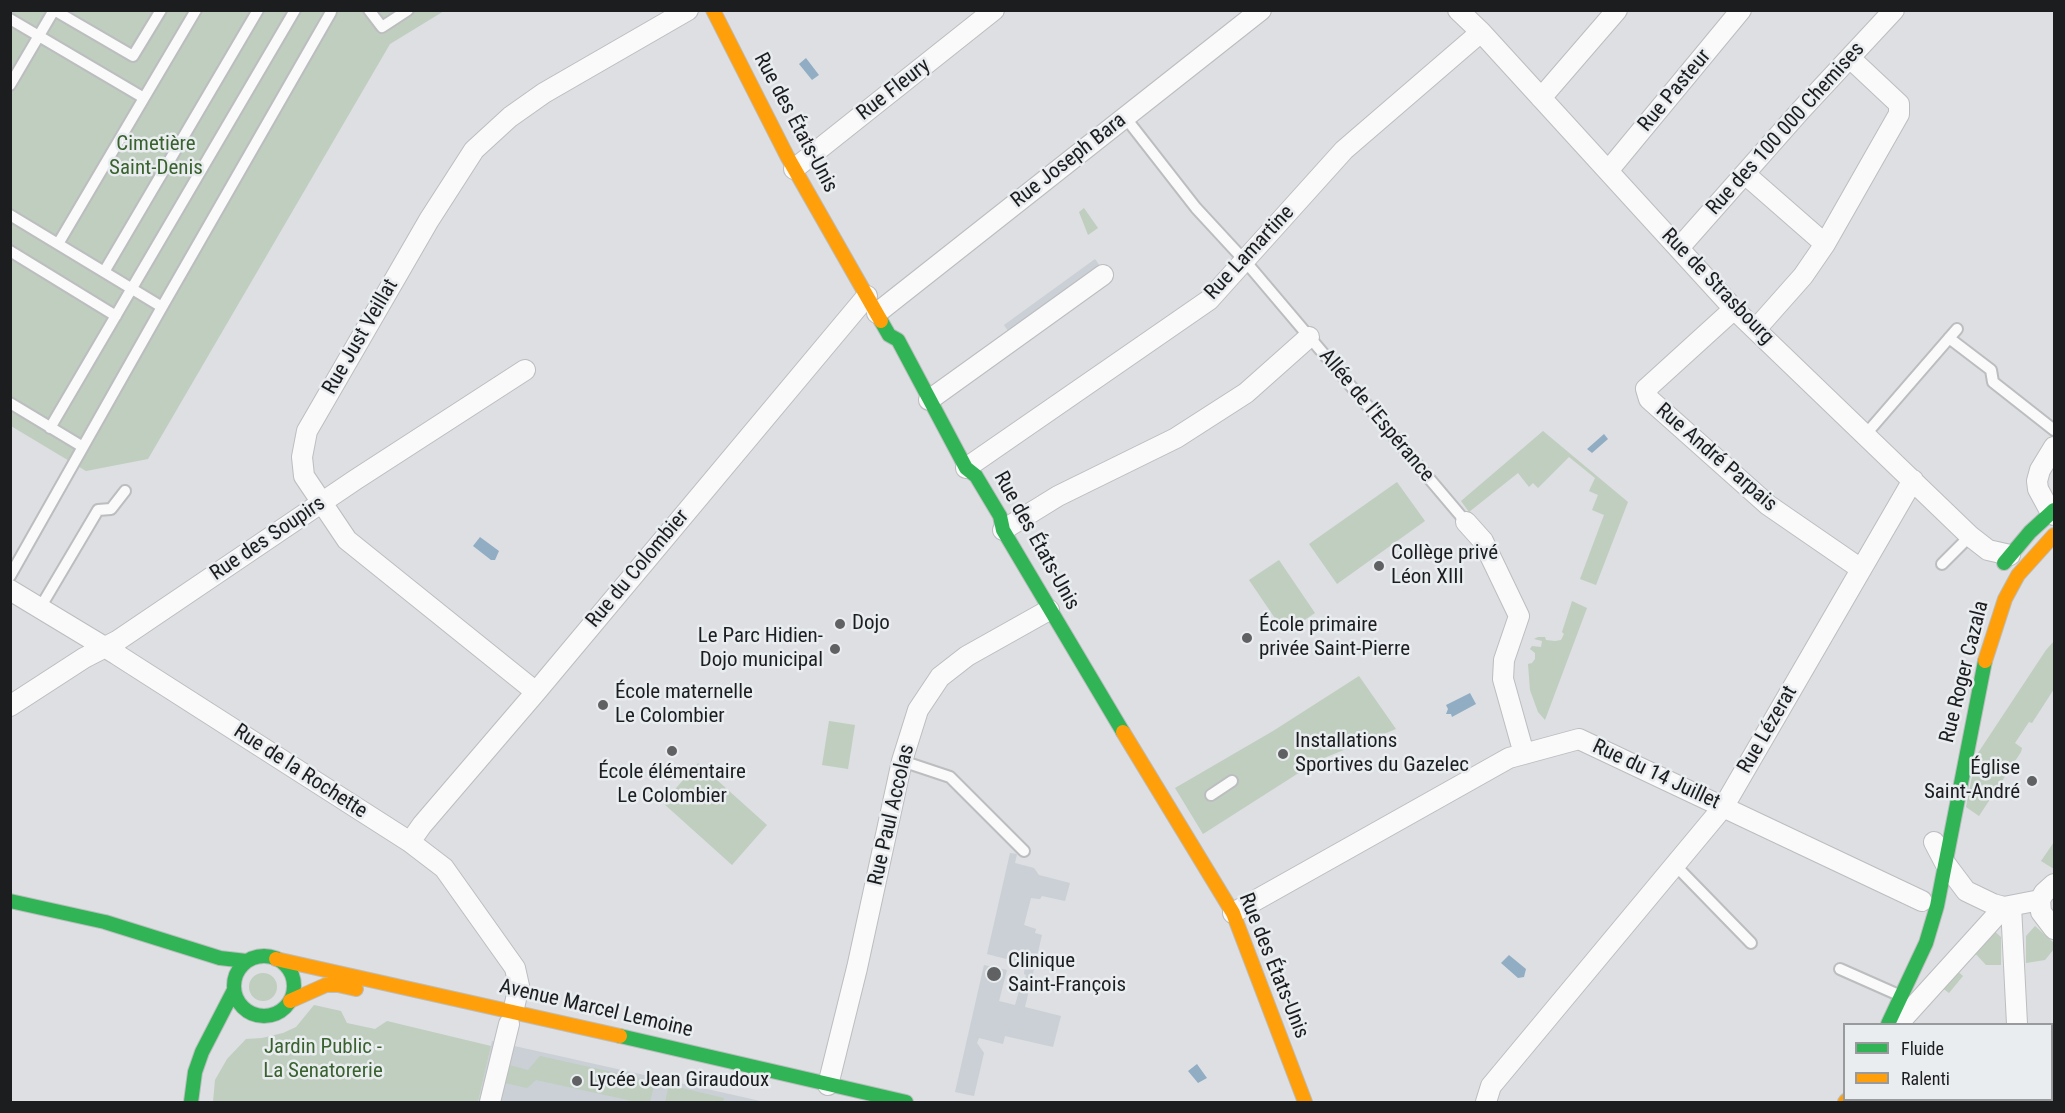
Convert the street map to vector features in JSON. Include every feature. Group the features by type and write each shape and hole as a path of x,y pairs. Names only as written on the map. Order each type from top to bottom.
{"main road":[{"name":"Rue des États-Unis","path":"713,10 794,169 889,334 898,340 966,468 976,476 1000,516 1003,530 1050,611 1179,816 1233,913 1305,1102"},
{"path":"2004,563 2030,532 2053,513"},
{"name":"Rue Roger Cazala","path":"1924,907 1937,862 1984,663 2005,599 2018,575 2055,535"},
{"name":"Rue Roger Cazala","path":"1963,704 1974,650"},
{"path":"10,901 105,922 219,958 246,961 260,957 276,959 285,964 294,982 294,992 290,1001 279,1013 250,1019 230,987"},
{"path":"1901,995 1924,907"},
{"path":"1888,1023 1926,943 1924,907"},
{"path":"167,942 203,968"},
{"name":"Avenue Marcel Lemoine","path":"276,959 327,969 511,1018 853,1102"},
{"path":"191,1102 195,1072 202,1052 230,987 246,961"},
{"name":"Avenue Marcel Lemoine","path":"290,1001 319,987 338,985 511,1018 906,1102"},
{"path":"202,1052 225,1036"}],"street":[{"name":"Rue Just Veillat","path":"536,692 347,540 304,476 302,457 307,431 434,212 474,150 510,117 544,93 688,10"},
{"name":"Rue Fleury","path":"794,169 993,10"},
{"name":"Rue Joseph Bara","path":"877,313 1261,10"},
{"name":"Rue de Strasbourg","path":"1458,10 1481,32 1734,309 1970,536 2004,563"},
{"path":"1541,98 1617,10"},
{"name":"Rue Pasteur","path":"1608,171 1741,10"},
{"name":"Rue des 100 000 Chemises","path":"1679,249 1894,10"},
{"name":"Rue Lamartine","path":"966,468 1209,300 1344,150 1481,32"},
{"path":"1756,329 1803,276 1825,244 1899,114 1899,104 1850,58"},
{"path":"1745,174 1825,244"},
{"path":"929,400 1103,275"},
{"name":"Rue du Colombier","path":"410,842 867,296"},
{"name":"Rue André Parpais","path":"1734,309 1646,389 1649,399 1768,505 1861,568"},
{"path":"1003,530 1058,496 1176,438 1246,393 1310,338"},
{"name":"Rue des Soupirs","path":"10,706 84,658 105,648 525,370"},
{"path":"2053,513 2038,489 2037,481 2040,470 2055,447"},
{"name":"Rue Lézerat","path":"1486,1102 1491,1086 1677,866 1724,806 1913,480"},
{"name":"Allée de l'Espérance","path":"1466,522 1483,541 1519,616 1504,660 1503,678 1524,754"},
{"path":"2004,563 2005,599"},
{"name":"Rue de la Rochette","path":"10,590 410,842 444,868 515,968 519,986 490,1102"},
{"name":"Rue Paul Accolas","path":"828,1085 858,968 902,761 918,710 940,677 967,656 1050,611"},
{"name":"Rue du 14 Juillet","path":"1233,913 1509,758 1579,739 1724,806 1924,907"},
{"path":"1935,836 1937,862 1966,891 1977,898 2007,907 2040,900"},
{"path":"2055,884 2044,893 2040,900 2041,912 2055,929"},
{"path":"1899,1023 2007,907"},
{"path":"2007,907 2017,1023"}],"lane":[{"path":"10,85 54,10 133,56 162,10"},
{"path":"58,244 196,10"},
{"path":"104,272 258,10"},
{"path":"50,428 295,10"},
{"path":"369,10 382,27 408,10"},
{"path":"10,576 331,11"},
{"path":"10,19 144,98"},
{"name":"Allée de l'Espérance","path":"1125,117 1189,200 1245,261 1466,522"},
{"path":"10,215 162,307"},
{"path":"10,251 116,316"},
{"path":"1866,434 1957,329"},
{"path":"1949,338 1991,370 1994,382 2055,430"},
{"path":"10,403 83,447"},
{"path":"40,608 98,510 111,509 125,491"},
{"path":"1942,564 1970,536"},
{"path":"902,761 950,777 1024,851"},
{"path":"1210,795 1232,781"},
{"path":"1677,866 1751,943"},
{"path":"1840,969 1901,995"}],"shaded area":[{"path":"1095,259 1102,269 1012,337 1004,325"},
{"name":"Clinique Saint-François","path":"1010,853 1017,854 1015,863 1034,868 1039,875 1070,883 1065,901 1042,896 1040,899 1031,898 1024,925 1036,929 1035,933 1042,935 1025,1007 1061,1016 1053,1047 1005,1036 1003,1044 979,1038 977,1043 984,1053 974,1096 955,1092 984,965 1007,970 999,1001 1015,1005 1020,988 1023,988 1026,975 1024,974 1025,966 1029,965 987,954"},
{"name":"Lycée Jean Giraudoux","path":"492,1041 765,1102 478,1102"}],"green space":[{"name":"Cimetière Saint-Denis","path":"10,11 444,11 390,44 148,459 86,471 11,426"},
{"path":"1084,208 1098,228 1088,235 1079,212"},
{"path":"1543,431 1628,502 1596,585 1580,579 1604,515 1592,510 1598,495 1589,491 1595,478 1569,457 1538,488 1533,483 1529,487 1518,473 1469,512 1461,501"},
{"path":"1397,482 1425,521 1337,584 1309,544"},
{"path":"1279,560 1315,613 1285,633 1249,580"},
{"path":"1572,601 1587,608 1545,720 1538,712 1530,690 1528,664 1535,659 1535,653 1530,649 1532,646 1541,647 1542,641 1534,639 1538,637 1545,637 1546,640 1561,640"},
{"path":"2054,641 2054,689 2032,723 2029,722 2015,743 2022,748 2021,752 1979,816 1966,807 1976,756"},
{"name":"Installations Sportives du Gazelec","path":"1359,676 1396,729 1319,760 1203,834 1175,788 1273,731"},
{"path":"829,721 855,725 848,769 822,765"},
{"path":"698,763 767,825 732,865 663,803"},
{"path":"2054,842 2054,869 2041,861"},
{"path":"2035,926 2054,943 2054,949 2045,960 2026,963 2026,936"},
{"path":"1992,929 2001,937 2001,965 1986,965 1972,950"},
{"path":"1956,970 1963,976 1949,993 1941,987"},
{"path":"263,973 273,977 277,987 273,997 263,1001 253,997 249,987 253,977"},
{"name":"Jardin Public - La Senatorerie","path":"314,1005 341,1011 347,1023 375,1029 387,1021 491,1046 478,1102 213,1102 215,1080 227,1059 246,1039 283,1033 296,1027"},
{"path":"540,1056 639,1078 639,1082 654,1086 650,1102 637,1102 536,1080 527,1088 505,1083 509,1065 528,1070"},
{"path":"669,1085 724,1098 723,1102 665,1102"}],"water":[{"path":"806,58 819,75 812,80 799,64"},
{"path":"1604,434 1608,439 1592,453 1587,449"},
{"path":"480,537 499,551 495,560 491,560 473,546"},
{"path":"1470,693 1476,704 1452,717 1451,714 1446,714 1448,709 1446,705"},
{"path":"1509,955 1526,969 1524,977 1518,978 1501,963"},
{"path":"1197,1064 1207,1078 1198,1083 1188,1071"}],"traffic: fast":[{"path":"881,321 889,335 898,340 966,468 976,476 1000,516 1003,530 1123,732"},
{"path":"2004,563 2030,532 2054,510"},
{"path":"1888,1023 1926,943 1937,906 1985,661"},
{"path":"10,901 105,922 220,958 246,961"},
{"path":"264,956 276,958 289,969 294,986 292,998 281,1011 264,1016 252,1014 239,1003 234,986 236,974 247,961 264,956"},
{"path":"191,1102 195,1072 202,1052 234,990"},
{"path":"620,1036 906,1102"}],"traffic: slow":[{"path":"713,10 787,156 881,321"},
{"path":"1985,661 2005,599 2018,575 2054,535"},
{"path":"1123,732 1233,913 1305,1102"},
{"path":"276,959 620,1036"},
{"path":"290,1001 326,985 356,989"}],"place":[{"name":"Collège privé Léon XIII","path":"1379,566"},
{"name":"Dojo","path":"840,624"},
{"name":"École primaire privée Saint-Pierre","path":"1247,638"},
{"name":"Le Parc Hidien- Dojo municipal","path":"835,649"},
{"name":"École maternelle Le Colombier","path":"603,705"},
{"name":"École élémentaire Le Colombier","path":"672,751"},
{"name":"Installations Sportives du Gazelec","path":"1283,754"},
{"name":"Église Saint-André","path":"2032,781"},
{"name":"Clinique Saint-François","path":"994,974"},
{"name":"Lycée Jean Giraudoux","path":"577,1081"}]}
